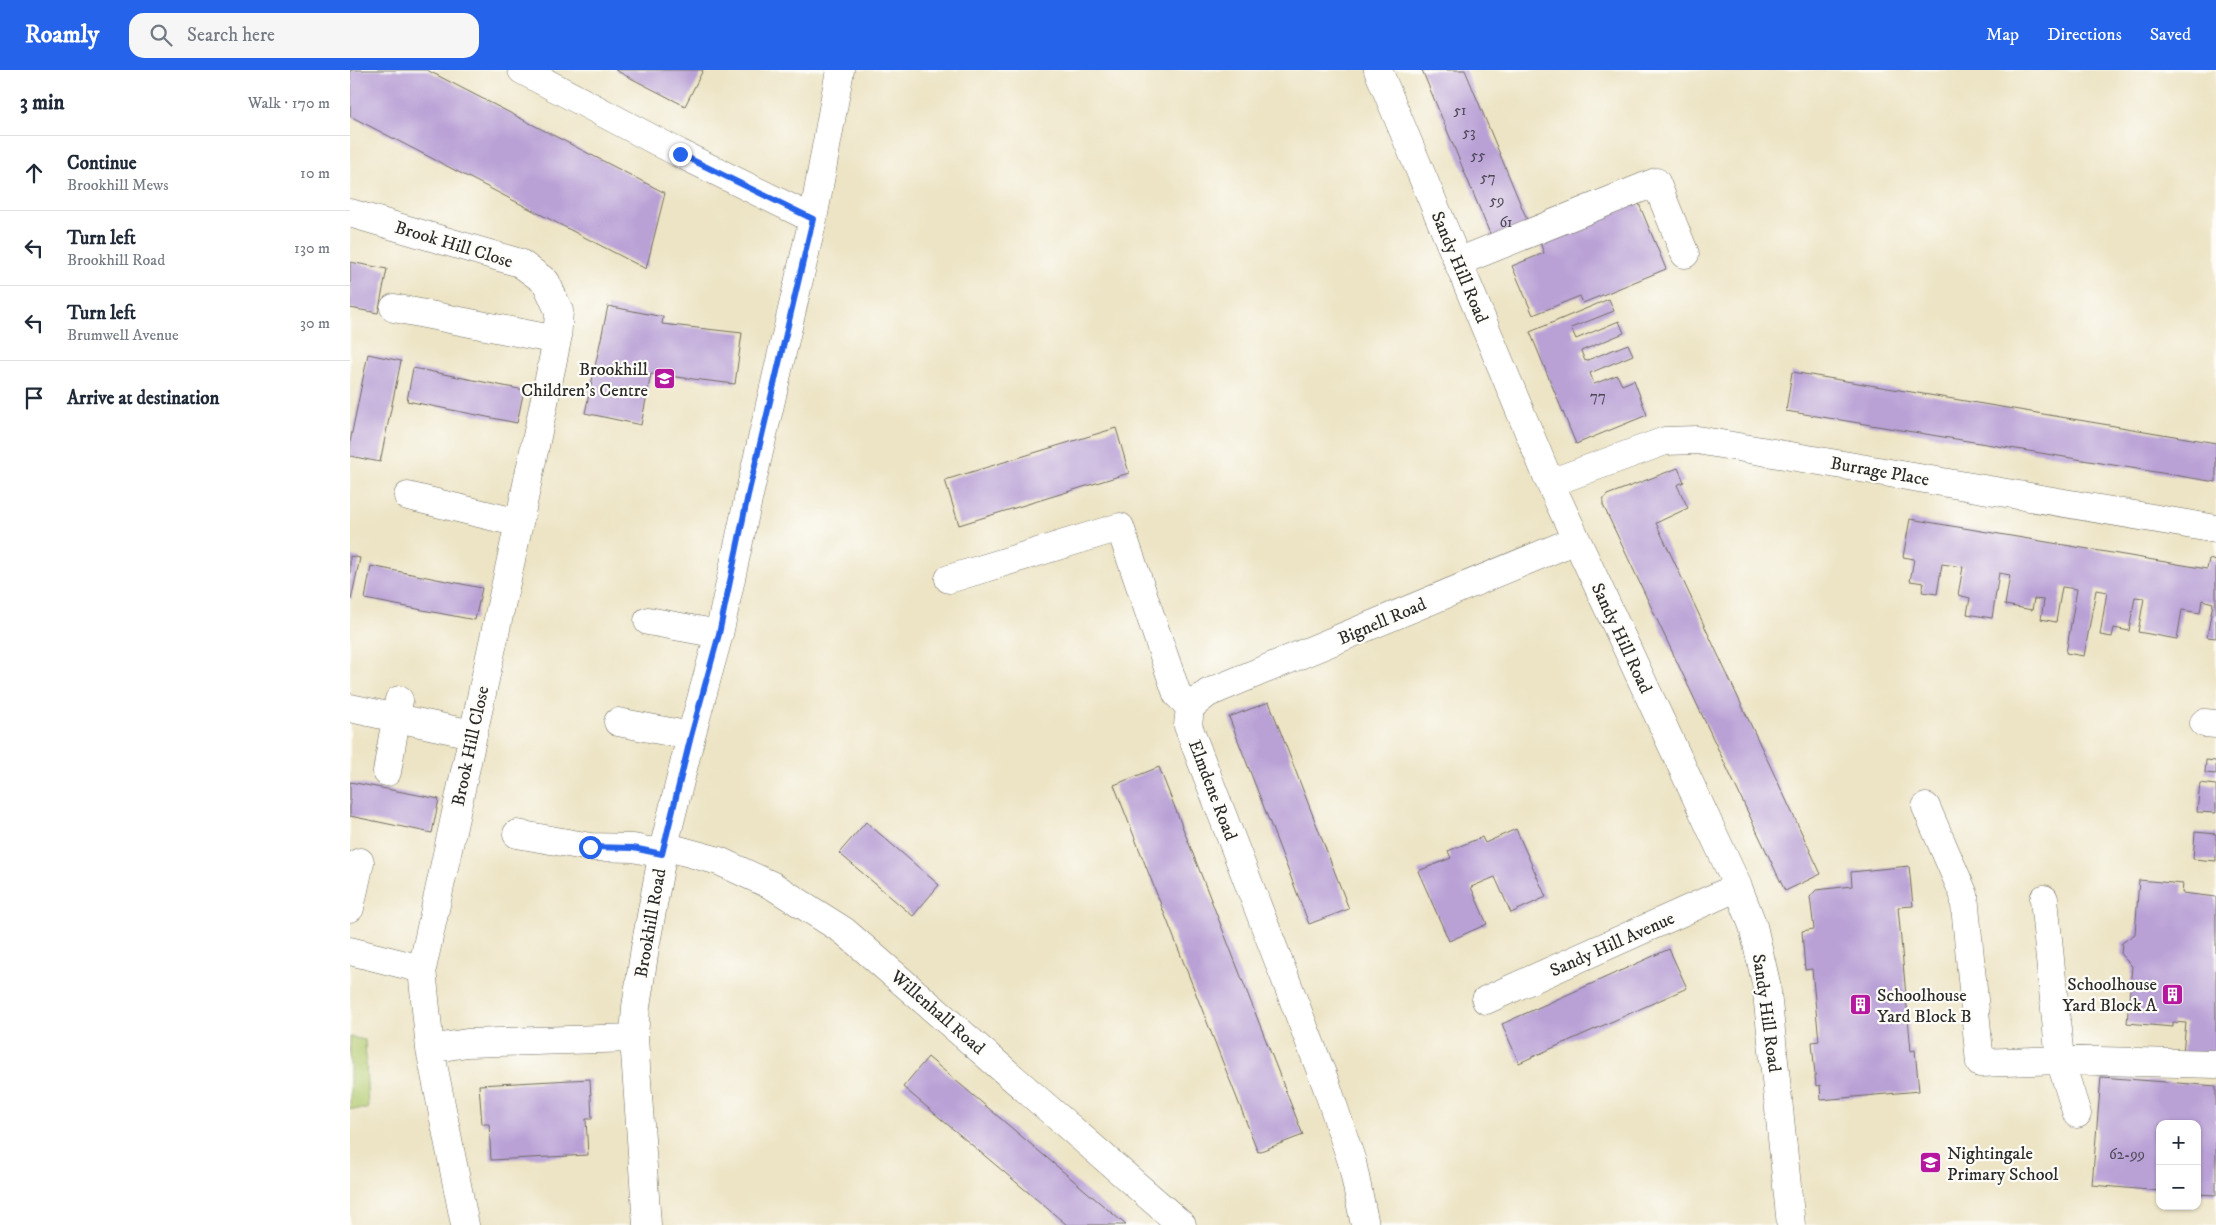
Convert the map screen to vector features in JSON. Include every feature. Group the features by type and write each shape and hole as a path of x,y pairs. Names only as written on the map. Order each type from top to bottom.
{"street":[{"path":"522,70 687,157 813,219"},
{"name":"Brookhill Road","path":"647,1225 634,1038 636,1007 663,850 691,736 719,634 748,495 813,219 840,70"},
{"name":"Sandy Hill Road","path":"1378,70 1550,483 1738,887 1753,926 1766,983 1791,1225"},
{"path":"1458,262 1656,182 1685,254"},
{"name":"Brook Hill Close","path":"350,213 520,263 546,282 559,311 557,340 422,969 430,1049 465,1225"},
{"path":"394,308 557,340"},
{"name":"Burrage Place","path":"1550,483 1665,441 1689,439 2216,529"},
{"path":"408,496 518,523"},
{"path":"949,579 1120,527 1177,694 1190,706"},
{"name":"Bignell Road","path":"1190,706 1208,693 1576,540"},
{"path":"648,621 719,634"},
{"name":"Elmdene Road","path":"1190,706 1188,726 1327,1086 1352,1162 1365,1225"},
{"path":"350,708 398,708 472,734"},
{"path":"387,772 398,708"},
{"path":"618,722 691,736"},
{"path":"1926,807 1964,895 1980,1063 2060,1060 2216,1064"},
{"name":"Willenhall Road","path":"517,834 590,847 663,850 719,861 773,886 844,931 1182,1225"},
{"path":"350,908 360,862"},
{"name":"Sandy Hill Avenue","path":"1486,1000 1738,887"},
{"path":"2044,899 2060,1060 2077,1114"},
{"path":"350,949 422,969"},
{"path":"430,1049 467,1043 634,1038"}],"green space":[{"path":"350,1037 365,1040 368,1109 350,1109"}],"building":[{"path":"350,70 427,70 665,193 646,269 350,116"},
{"path":"615,70 703,70 685,106"},
{"path":"1422,70 1465,70 1530,227 1493,241"},
{"path":"1637,199 1666,269 1583,303 1580,296 1533,315 1512,266 1544,253 1539,240"},
{"path":"350,262 387,269 378,313 350,308"},
{"path":"1609,299 1614,311 1571,328 1576,339 1619,321 1624,333 1581,351 1585,361 1628,344 1633,355 1590,373 1594,384 1617,375 1622,385 1634,380 1647,415 1576,444 1530,332"},
{"path":"608,306 663,317 662,324 742,333 735,384 651,374 641,425 585,413"},
{"path":"368,354 401,361 380,462 350,456 350,442"},
{"path":"413,368 524,390 517,423 407,401"},
{"path":"1792,372 2216,443 2216,482 1786,411"},
{"path":"1116,428 1129,473 959,525 945,480"},
{"path":"1678,468 1684,482 1677,485 1688,508 1656,523 1821,874 1785,891 1603,505 1603,500 1607,495"},
{"path":"1910,519 2207,569 2209,559 2216,561 2216,638 2207,637 2213,603 2202,600 2200,613 2182,610 2177,639 2138,632 2144,598 2135,597 2129,631 2114,628 2112,637 2100,635 2107,592 2096,590 2084,656 2066,653 2077,589 2062,587 2056,622 2041,619 2044,600 2034,599 2032,610 2005,605 2010,575 1999,573 1992,618 1967,614 1970,598 1958,595 1963,567 1942,564 1937,594 1922,592 1924,583 1910,581 1914,559 1903,557"},
{"path":"350,556 360,558 351,600 350,600"},
{"path":"371,566 482,588 475,620 365,599"},
{"path":"1269,702 1349,909 1309,924 1229,717"},
{"path":"2206,760 2216,761 2216,774 2205,773"},
{"path":"1159,767 1303,1135 1258,1152 1114,785"},
{"path":"350,782 439,799 432,833 350,816"},
{"path":"2200,783 2216,785 2216,813 2197,812"},
{"path":"866,822 939,885 913,916 839,853"},
{"path":"1516,829 1546,897 1511,913 1495,877 1471,887 1487,924 1449,941 1418,871 1451,858 1448,851 1482,837 1485,843"},
{"path":"2195,832 2216,834 2216,861 2193,859"},
{"name":"Schoolhouse Yard Block B","path":"1909,866 1913,906 1898,907 1911,1051 1915,1050 1919,1091 1821,1100 1820,1085 1816,1086 1812,1042 1819,1041 1812,969 1805,970 1802,931 1814,929 1810,897 1816,890 1852,886 1851,872"},
{"name":"Schoolhouse Yard Block A","path":"2139,880 2183,884 2182,893 2216,897 2216,1056 2183,1053 2186,1023 2173,1022 2173,1027 2127,1023 2132,966 2121,955 2122,943 2135,934"},
{"path":"1669,949 1687,988 1519,1063 1502,1024"},
{"path":"928,1057 1126,1225 1067,1225 903,1087"},
{"path":"2101,1077 2216,1086 2216,1195 2201,1194 2201,1120 2156,1120 2156,1191 2092,1185"},
{"path":"590,1079 592,1119 586,1119 588,1155 491,1160 489,1124 482,1124 479,1085"}],"place":[{"name":"Brookhill Children’s Centre","path":"664,379"},
{"name":"Schoolhouse Yard Block A","path":"2173,994"},
{"name":"Schoolhouse Yard Block B","path":"1861,1005"},
{"name":"Nightingale Primary School","path":"1931,1163"}],"route":[{"path":"590,847 633,848 662,854 691,736 719,634 748,495 813,219 680,154"}]}
